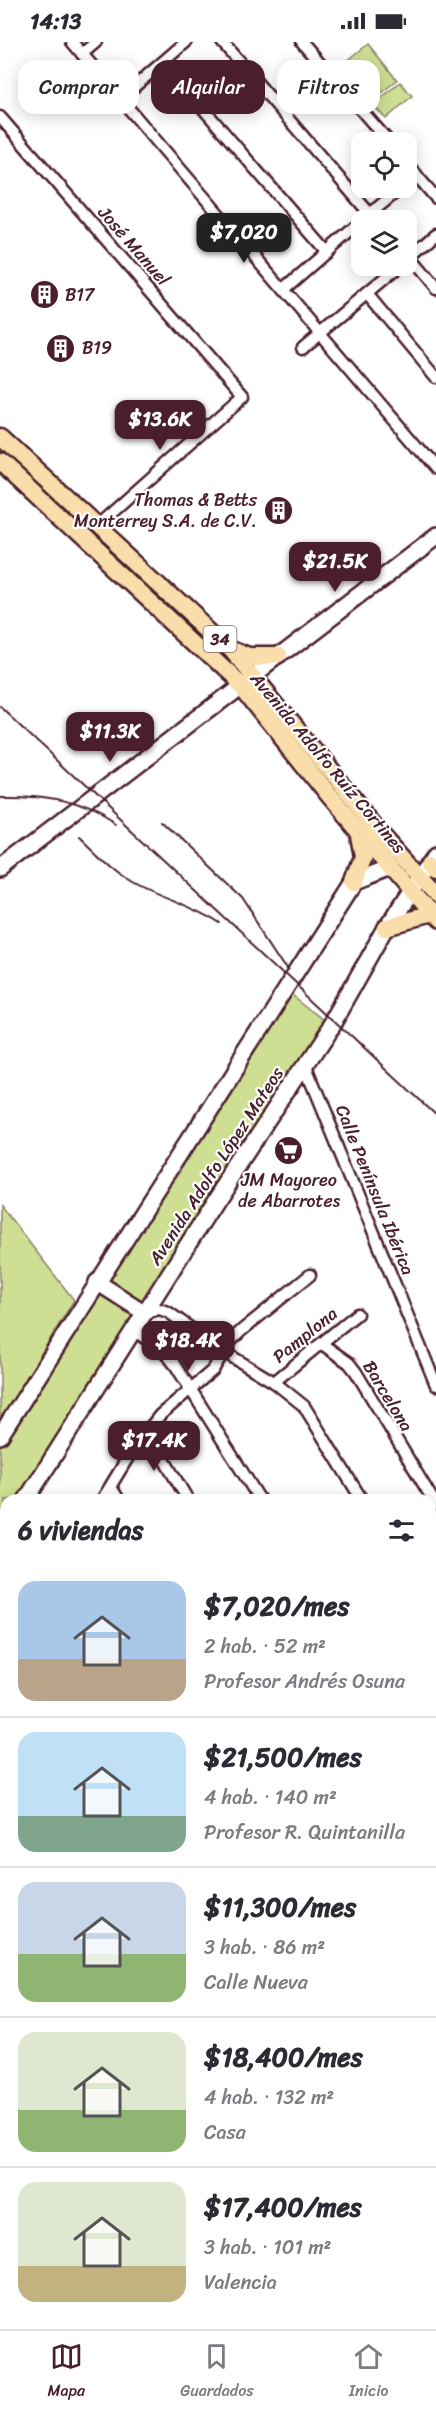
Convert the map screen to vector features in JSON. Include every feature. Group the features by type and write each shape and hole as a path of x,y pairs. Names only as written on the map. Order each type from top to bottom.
{"main road":[{"name":"Avenida Adolfo Ruíz Cortines","path":"0,437 230,649 255,676 338,781 428,868 436,895"},
{"name":"Avenida Adolfo Ruíz Cortines","path":"0,462 241,686 432,918"},
{"path":"0,869 436,536"},
{"path":"230,649 249,657 278,657"},
{"path":"354,882 363,857 358,830"},
{"path":"354,882 390,868 428,868"},
{"name":"Avenida Adolfo López Mateos","path":"30,1494 333,1023 387,927 428,868"},
{"name":"Avenida Adolfo López Mateos","path":"0,1436 354,882"},
{"path":"387,927 432,918"},
{"path":"97,1282 145,1312"}],"street":[{"path":"72,42 87,60"},
{"path":"82,54 96,42"},
{"path":"165,60 186,42"},
{"path":"222,42 358,210"},
{"path":"302,42 380,132"},
{"path":"139,83 151,72"},
{"path":"133,114 436,469"},
{"path":"208,114 327,252"},
{"name":"José Manuel","path":"0,117 242,397 98,526"},
{"path":"417,175 436,198"},
{"path":"374,210 389,198"},
{"path":"284,289 351,230"},
{"path":"417,250 436,234"},
{"path":"417,268 436,288"},
{"path":"303,347 388,276"},
{"path":"367,294 436,378"},
{"name":"Calle Península Ibérica","path":"305,1064 431,1366 436,1385"},
{"path":"106,1494 146,1429 213,1370 241,1331 310,1275"},
{"path":"145,1312 159,1309 168,1312 224,1352 295,1397 313,1418 358,1494"},
{"name":"Pamplona","path":"274,1382 357,1314"},
{"path":"134,1330 165,1352 256,1494"},
{"name":"Barcelona","path":"322,1344 349,1363 356,1372 429,1494"},
{"path":"146,1429 184,1494"},
{"path":"111,1486 116,1494"}],"green space":[{"path":"368,44 397,80 380,94 380,60 348,60"},
{"path":"400,82 412,96 386,119 380,113 380,99"},
{"path":"289,992 325,1020 141,1306 105,1281"},
{"path":"0,1205 74,1300 0,1421"},
{"path":"98,1291 135,1316 23,1494 0,1494 0,1446"}],"railway":[{"path":"0,707 436,1115"},
{"path":"0,796 61,801 89,810 116,825"},
{"path":"162,822 243,899 289,969"},
{"path":"79,836 111,866 133,882 222,924"}],"place":[{"name":"B17","path":"44,295"},
{"name":"B19","path":"61,348"},
{"name":"Thomas & Betts Monterrey S.A. de C.V.","path":"278,510"},
{"name":"JM Mayoreo de Abarrotes","path":"289,1151"}]}
